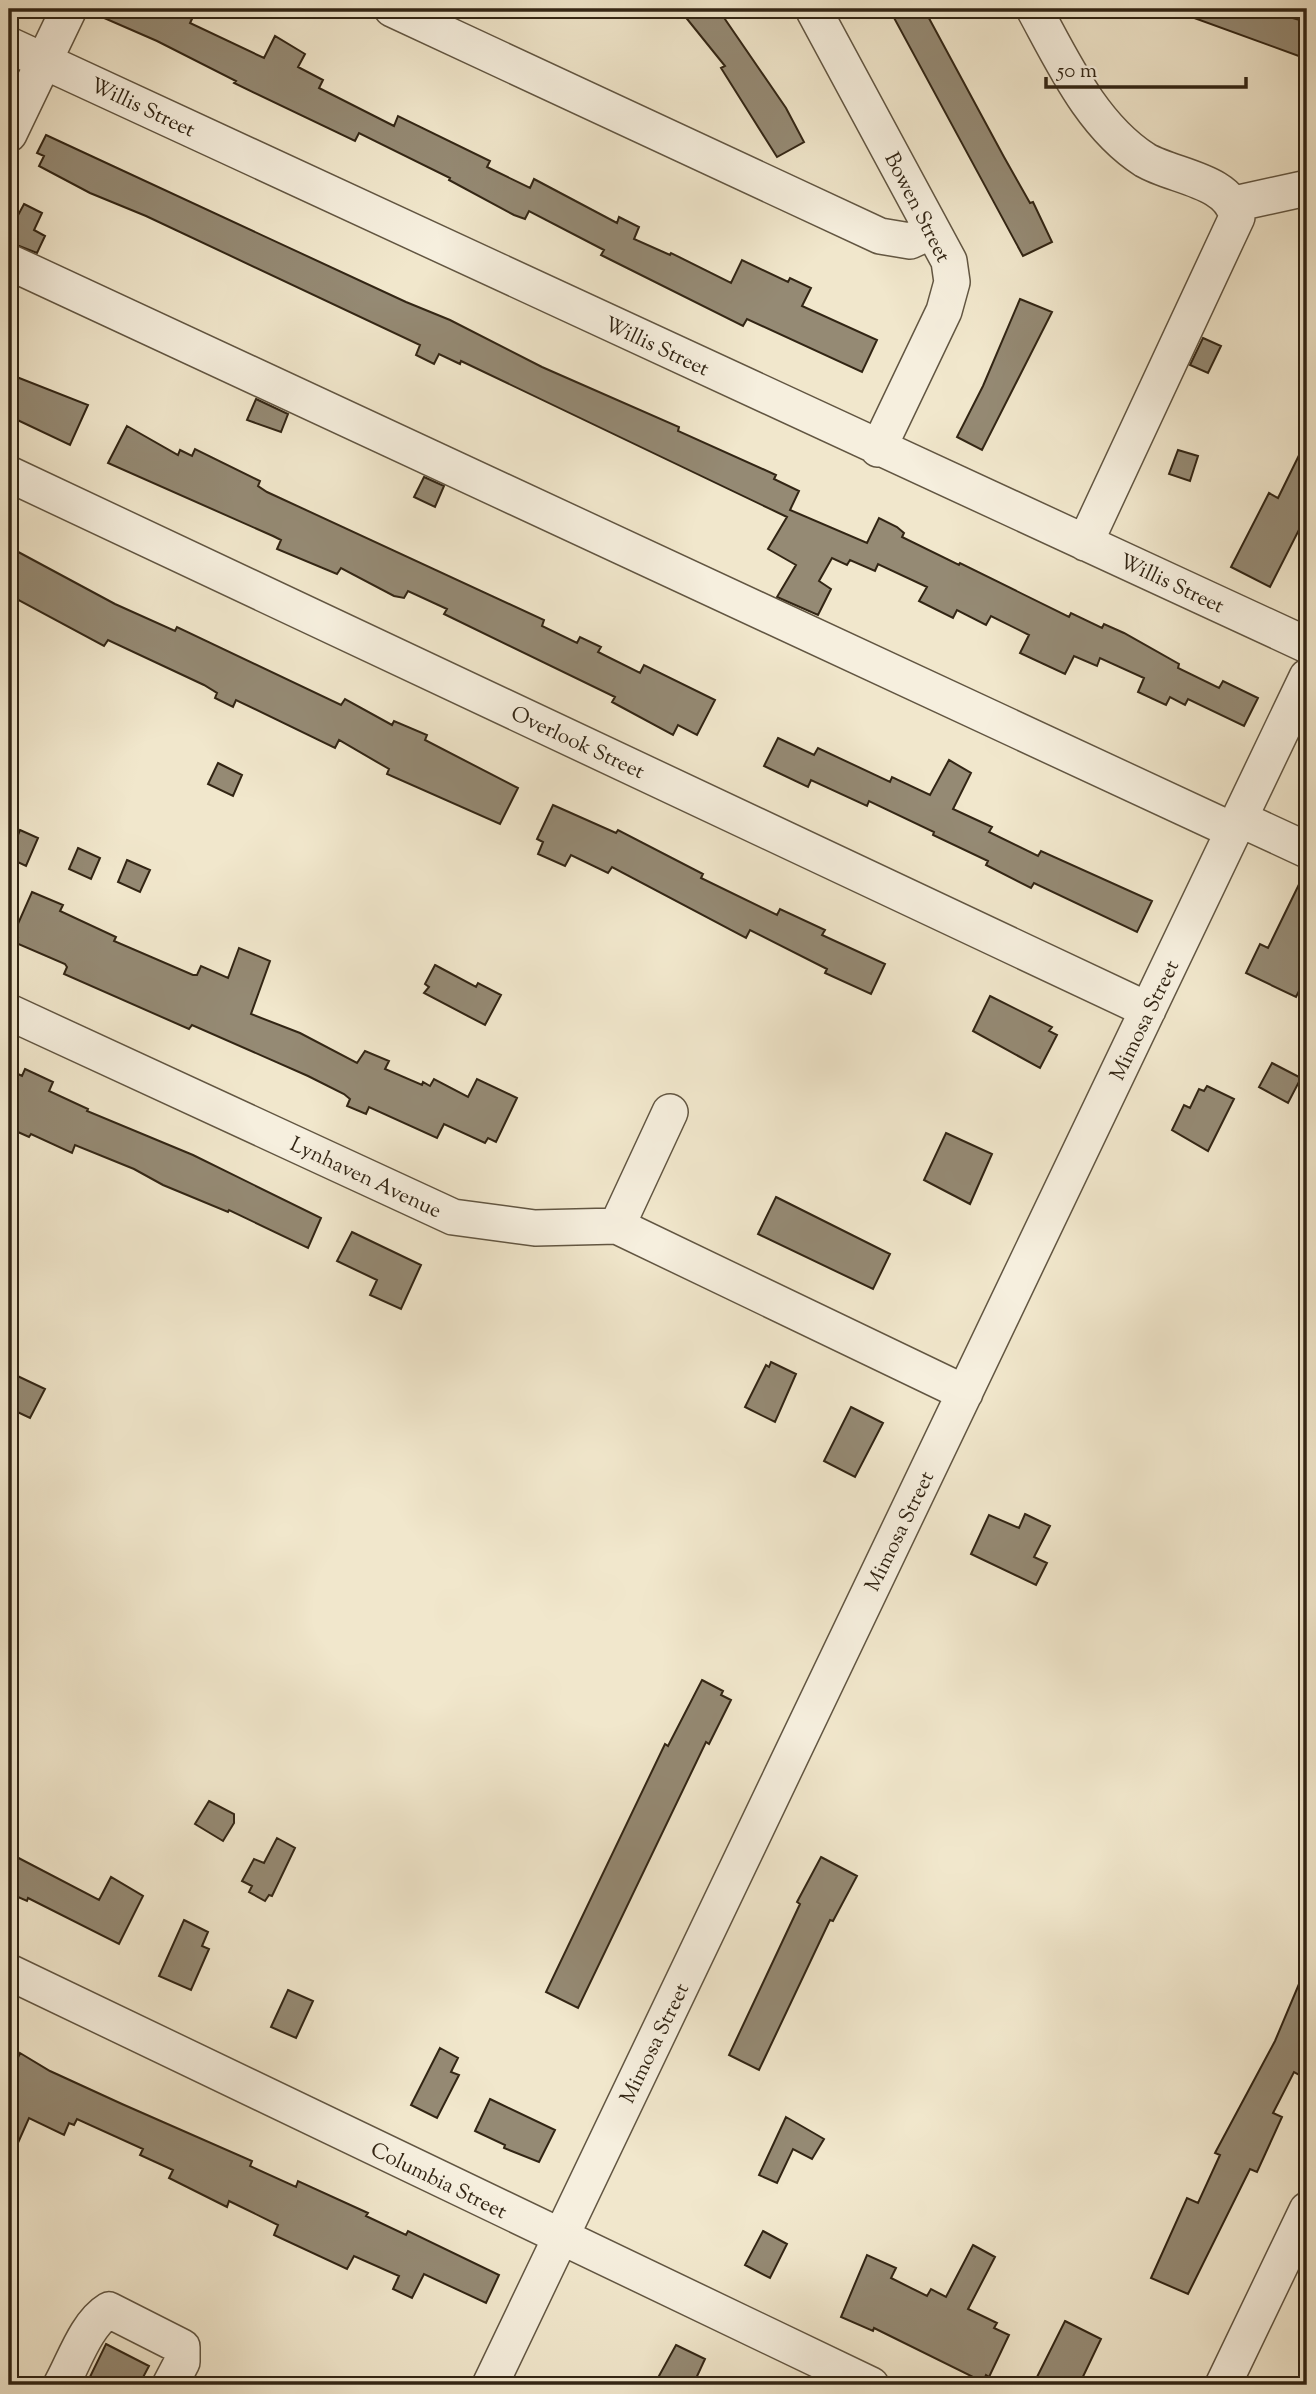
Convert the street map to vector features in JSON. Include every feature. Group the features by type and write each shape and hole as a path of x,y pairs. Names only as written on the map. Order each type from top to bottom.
{"street":[{"path":"9,134 68,9"},
{"path":"392,9 880,236 910,242 932,231"},
{"name":"Bowen Street","path":"813,9 949,261 952,282 944,311 878,449"},
{"path":"1034,9 1071,78 1120,141 1161,168 1219,190 1234,204 1237,218 1084,543"},
{"name":"Willis Street","path":"9,45 1307,645"},
{"path":"1234,204 1307,188"},
{"path":"9,262 1237,825 1307,850"},
{"name":"Overlook Street","path":"9,474 1148,1010"},
{"name":"Mimosa Street","path":"490,2385 1307,677"},
{"name":"Lynhaven Avenue","path":"9,1012 453,1217 535,1228 617,1226 965,1393"},
{"path":"617,1226 670,1112"},
{"name":"Columbia Street","path":"9,1972 871,2385"},
{"path":"1223,2385 1307,2210"},
{"path":"61,2385 90,2331 101,2315 109,2311 182,2347 182,2362 170,2385"}],"building":[{"path":"170,9 192,19 190,23 264,58 275,36 305,54 298,67 323,80 319,88 394,126 398,116 490,161 487,167 530,188 534,179 617,223 619,217 639,227 634,239 670,255 671,253 731,283 742,260 788,282 790,278 811,288 802,306 877,340 862,372 747,319 743,326 601,255 604,250 529,211 525,219 514,215 449,180 450,178 359,133 355,141 234,83 236,81 157,41 88,11"},
{"path":"679,9 718,9 786,108 804,142 777,157 721,68 725,66"},
{"path":"905,9 924,9 1004,157 1030,203 1033,202 1052,242 1023,256 893,16"},
{"path":"1260,9 1307,22 1307,59 1175,11"},
{"path":"46,135 450,320 542,367 679,427 678,431 776,475 774,479 799,491 790,510 867,543 879,518 897,527 904,533 902,537 959,565 960,563 1069,617 1071,613 1102,628 1104,624 1124,633 1179,664 1178,668 1219,688 1223,681 1258,698 1244,726 1188,699 1185,705 1170,697 1166,705 1138,692 1144,678 1100,658 1097,666 1074,656 1065,674 1020,653 1029,635 991,616 986,625 957,610 953,618 919,601 927,587 878,564 875,571 850,560 847,565 832,558 819,581 831,589 818,615 777,597 796,565 768,549 787,517 461,361 460,364 439,354 434,364 416,355 420,345 146,216 90,193 39,166 44,156 37,153"},
{"path":"24,204 42,213 34,230 45,236 37,253 9,242 9,232"},
{"path":"1020,299 1052,312 982,450 957,437 983,386"},
{"path":"1203,338 1221,346 1208,373 1190,365"},
{"path":"9,374 88,405 70,445 9,416"},
{"path":"256,399 288,414 281,432 247,420"},
{"path":"127,426 178,455 180,450 192,456 195,449 260,481 258,486 267,492 544,620 542,626 577,643 580,637 601,647 598,652 640,673 644,665 715,700 697,735 678,725 673,735 612,702 615,697 444,614 447,609 408,591 404,598 394,596 341,568 337,574 277,549 281,540 108,463"},
{"path":"1307,439 1307,514 1270,587 1231,567 1269,493 1278,498"},
{"path":"1178,450 1198,456 1190,481 1169,474"},
{"path":"424,477 444,486 435,507 414,497"},
{"path":"9,547 115,604 175,631 177,627 341,705 345,699 392,725 394,721 427,735 425,740 518,788 500,824 387,774 389,769 339,740 335,748 236,700 233,707 215,698 217,693 204,685 108,640 104,646 9,595"},
{"path":"778,738 814,755 818,748 890,782 892,777 930,795 949,760 971,773 953,809 992,827 989,832 1038,856 1041,851 1152,901 1137,932 1034,883 1031,888 986,865 988,861 933,835 934,832 869,801 867,806 811,780 808,787 764,766"},
{"path":"218,763 242,775 233,796 208,784"},
{"path":"553,805 616,833 618,830 703,874 701,878 777,915 780,909 825,930 822,935 885,964 871,994 825,973 827,969 750,930 746,938 612,867 608,873 571,855 565,866 538,854 543,842 537,839"},
{"path":"20,830 38,838 26,866 9,858"},
{"path":"78,848 100,858 91,879 69,869"},
{"path":"127,860 150,870 140,892 118,882"},
{"path":"1306,870 1307,975 1296,997 1246,973 1260,944 1268,948"},
{"path":"32,892 63,905 60,911 116,937 114,941 193,975 197,975 201,966 228,978 239,948 270,961 251,1014 300,1033 357,1063 365,1051 389,1061 385,1069 422,1085 423,1082 430,1086 434,1079 468,1097 477,1079 517,1098 496,1142 488,1138 485,1143 444,1124 437,1138 369,1107 366,1114 347,1106 350,1099 344,1094 308,1076 192,1025 189,1029 64,974 67,967 65,964 16,943 18,938 13,935"},
{"path":"435,965 476,987 478,983 501,995 485,1025 424,993 429,987 425,984"},
{"path":"990,996 1052,1027 1049,1031 1057,1035 1040,1068 973,1031"},
{"path":"1272,1063 1301,1078 1288,1103 1259,1087"},
{"path":"25,1069 53,1082 49,1091 88,1109 87,1111 193,1155 321,1218 308,1248 229,1210 228,1212 163,1185 134,1169 75,1145 72,1153 31,1134 29,1137 9,1128 9,1096 18,1074 22,1076"},
{"path":"1207,1086 1234,1099 1208,1151 1172,1130 1184,1105 1190,1108 1199,1089 1204,1091"},
{"path":"946,1133 992,1154 970,1204 924,1180"},
{"path":"776,1197 890,1254 873,1289 758,1234"},
{"path":"352,1232 421,1265 401,1309 370,1295 377,1280 337,1261"},
{"path":"771,1362 796,1374 775,1422 745,1407 766,1365 769,1367"},
{"path":"9,1372 45,1389 30,1418 9,1408"},
{"path":"851,1407 883,1423 855,1477 824,1461"},
{"path":"1025,1514 1050,1526 1034,1557 1047,1563 1036,1585 971,1554 989,1515 1019,1528"},
{"path":"702,1680 723,1691 721,1695 731,1700 709,1744 706,1742 578,2008 546,1992 665,1744 668,1746"},
{"path":"209,1801 234,1814 234,1823 223,1841 195,1824"},
{"path":"277,1838 295,1848 272,1896 269,1895 265,1901 249,1892 252,1886 242,1881 254,1859 264,1863"},
{"path":"9,1853 99,1900 111,1877 143,1896 119,1944 28,1898 27,1901 9,1893"},
{"path":"821,1857 857,1876 833,1921 830,1920 759,2070 729,2055 800,1904 797,1902"},
{"path":"184,1920 208,1932 202,1946 209,1949 191,1990 159,1976"},
{"path":"1307,1965 1307,2079 1294,2072 1273,2113 1282,2117 1257,2172 1250,2169 1188,2294 1151,2278 1187,2198 1198,2203 1220,2155 1215,2153 1275,2041"},
{"path":"288,1990 313,2001 296,2038 271,2027"},
{"path":"440,2048 458,2058 451,2072 459,2075 437,2118 411,2105"},
{"path":"20,2053 50,2071 252,2161 250,2166 296,2187 298,2181 368,2213 366,2216 406,2235 408,2231 499,2275 486,2303 424,2274 412,2298 393,2289 399,2276 354,2256 347,2269 274,2235 278,2225 229,2201 227,2207 169,2178 173,2170 140,2155 143,2149 77,2119 74,2125 69,2123 64,2135 29,2118 9,2163 9,2078"},
{"path":"490,2099 555,2130 539,2162 504,2148 505,2145 475,2131"},
{"path":"786,2117 824,2139 812,2159 793,2149 777,2183 759,2175"},
{"path":"763,2231 787,2244 770,2278 745,2265"},
{"path":"973,2245 995,2257 968,2309 997,2323 994,2328 1009,2335 989,2377 986,2375 983,2382 874,2328 873,2331 841,2317 867,2255 896,2268 891,2278 927,2296 931,2289 946,2297"},
{"path":"1065,2321 1101,2339 1079,2385 1033,2385"},
{"path":"106,2344 149,2366 139,2385 86,2385"},
{"path":"676,2345 705,2359 693,2385 654,2385"}]}
